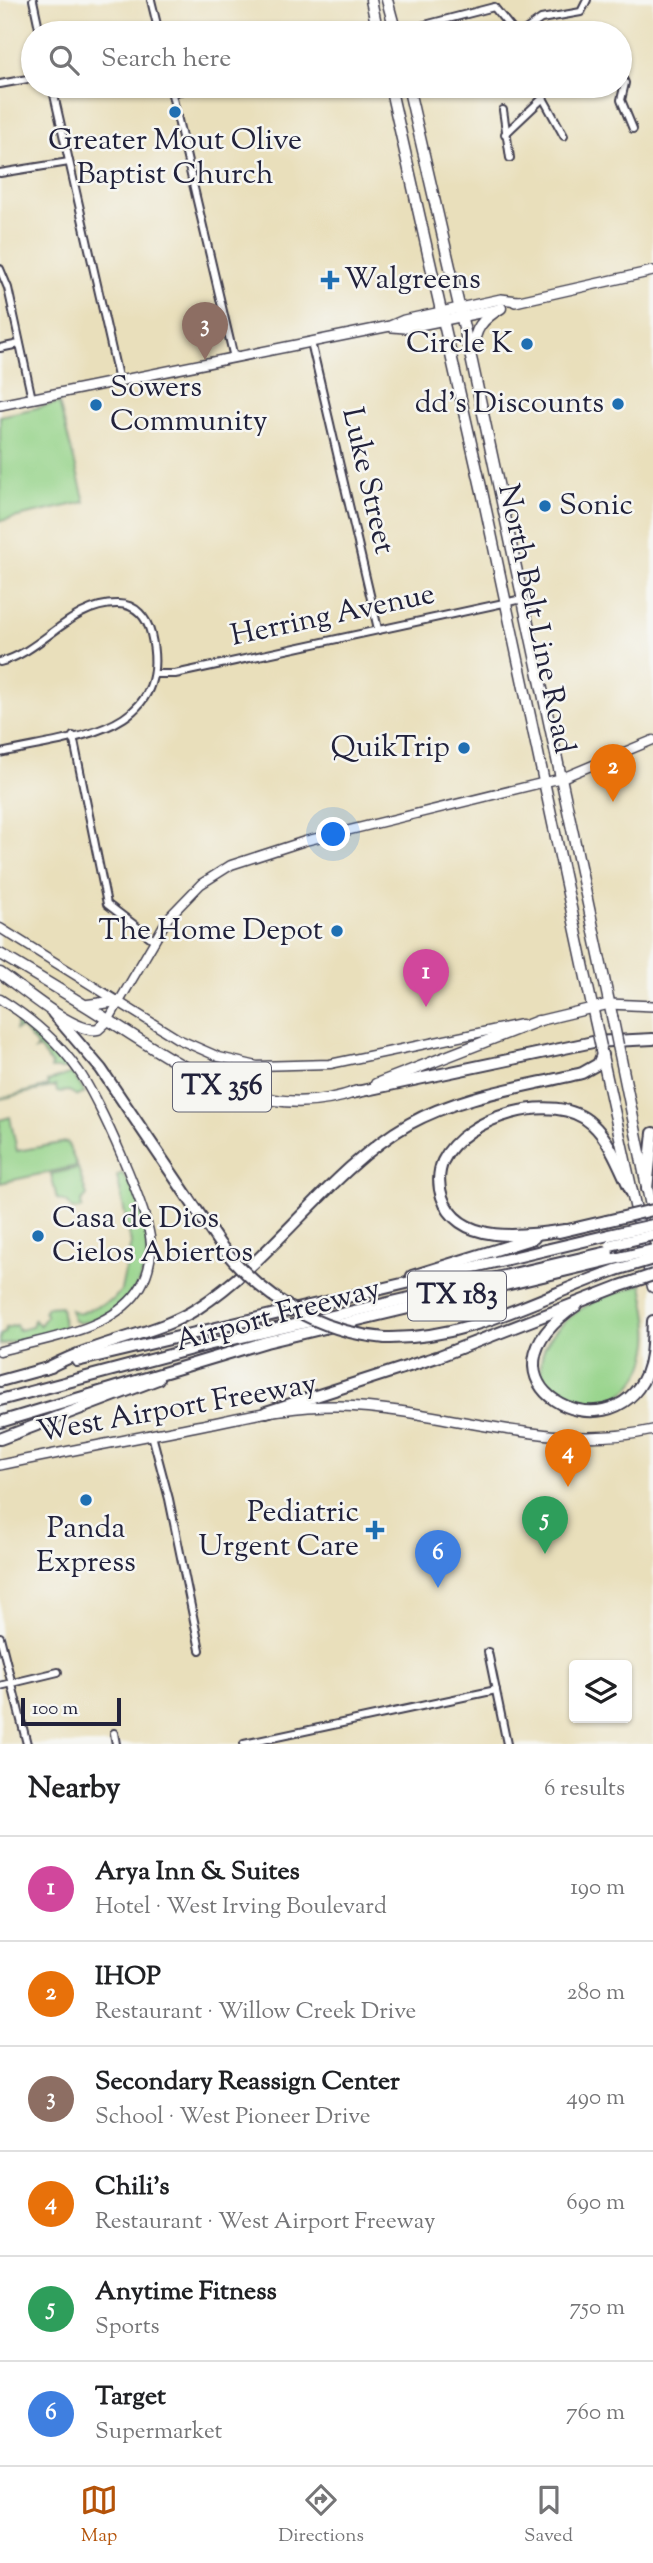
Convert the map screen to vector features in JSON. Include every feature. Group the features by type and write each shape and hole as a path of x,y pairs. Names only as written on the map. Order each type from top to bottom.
{"highway":[{"path":"53,1013 101,1069 221,1246 262,1290 296,1311 334,1329 385,1338 428,1337 470,1328 612,1252 653,1235"},
{"path":"352,1093 593,1042 653,1039"},
{"path":"45,1369 89,1349 173,1321 196,1310 241,1276 367,1155 409,1124 456,1104 582,1073 592,1069 601,1051"},
{"path":"565,1230 503,1234 465,1225 444,1205 440,1191 442,1162 462,1138 495,1119 533,1108 566,1110 593,1124 603,1136 632,1193"},
{"path":"647,1189 653,1133"},
{"path":"384,1288 431,1268 565,1230 653,1213"},
{"name":"Airport Freeway","path":"0,1422 188,1363 612,1252 653,1225"},
{"path":"0,1401 203,1346 653,1241"},
{"name":"Airport Freeway","path":"0,1381 384,1288 612,1252 653,1250"},
{"path":"0,1393 164,1349 612,1252 653,1259"},
{"path":"266,1412 452,1351 594,1294 653,1275"},
{"path":"594,1294 548,1328 536,1349 534,1361 540,1387 559,1404 586,1412 602,1410 628,1397 645,1375 652,1347 653,1321"},
{"path":"0,1439 144,1385 188,1363"}],"main road":[{"path":"370,0 375,21"},
{"path":"387,0 392,21"},
{"name":"North Belt Line Road","path":"393,98 506,603 653,1287"},
{"name":"North Belt Line Road","path":"411,98 472,362 653,1213"},
{"path":"409,165 426,164"},
{"path":"472,362 477,329 487,316 501,308 518,301 653,271"},
{"path":"0,405 443,317 501,299 518,301"},
{"path":"460,313 501,308"},
{"name":"TX 356","path":"0,954 108,1019 185,1070 228,1089 275,1099 322,1098 352,1093"},
{"path":"0,973 53,1013 92,1031 104,1026 108,1019"},
{"path":"85,1005 118,1001"},
{"path":"352,1093 538,1021 609,1004 653,1006"},
{"name":"West Airport Freeway","path":"0,1465 266,1412 320,1406 353,1407 568,1438 612,1438 653,1430"}],"street":[{"path":"33,0 37,21"},
{"path":"151,0 156,21"},
{"path":"441,21 494,7 499,0"},
{"path":"538,21 581,12 587,0"},
{"path":"494,7 505,21"},
{"path":"0,84 21,80"},
{"path":"55,98 119,381"},
{"path":"173,98 234,358"},
{"path":"505,134 543,98 564,136"},
{"path":"621,98 633,129"},
{"path":"503,110 510,158"},
{"path":"0,173 69,162"},
{"path":"0,269 5,279 32,399"},
{"name":"Luke Street","path":"312,342 378,629"},
{"path":"0,348 19,344"},
{"name":"Herring Avenue","path":"154,674 175,674 522,600"},
{"path":"0,662 42,643 77,615 117,604 135,609 147,623 155,656 154,674 145,699 125,719 111,727 0,753"},
{"path":"73,736 107,904 154,940"},
{"path":"108,1019 154,940 191,893 215,874 245,859 389,820 562,778 653,740"},
{"path":"0,928 178,1039 219,1057 278,1068 330,1064 538,1021"},
{"path":"0,999 52,1038 86,1082 146,1219 151,1245 150,1260 137,1292 105,1319 0,1351"},
{"path":"152,1434 169,1499 200,1650"},
{"path":"0,1637 27,1744"},
{"path":"488,1652 507,1744"},
{"path":"0,1686 58,1672"},
{"path":"244,1744 496,1690"},
{"path":"114,1733 116,1744"}],"green space":[{"path":"59,403 85,502 0,521 0,416"},
{"path":"18,1019 23,1020 68,1064 66,1069 51,1069 52,1065 39,1048 35,1050 37,1046 22,1028 16,1030"},
{"path":"72,1073 85,1093 77,1096 69,1091 57,1092 56,1086 0,1099 48,1086 47,1082"},
{"path":"10,1117 17,1151 67,1142 77,1166 0,1183 0,1120"},
{"path":"78,1168 87,1196 81,1202 82,1208 73,1210 67,1202 57,1199 51,1174"},
{"path":"122,1173 144,1218 147,1241 145,1264 138,1284 124,1302 105,1315 79,1323 73,1320 71,1310 78,1314 113,1300 121,1290 131,1243 117,1176"},
{"path":"642,1284 649,1342 638,1377 618,1397 593,1404 569,1400 550,1387 541,1367 548,1342 574,1314 589,1304"},
{"path":"61,1306 64,1327 0,1345 0,1335 5,1333 6,1328 16,1325 19,1330 32,1327 34,1320 40,1325 47,1316 44,1312 47,1307"}],"place":[{"name":"Greater Mout Olive Baptist Church","path":"175,112"},
{"name":"Walgreens","path":"330,280"},
{"name":"Circle K","path":"527,344"},
{"name":"Secondary Reassign Center","path":"205,360"},
{"name":"dd's Discounts","path":"618,404"},
{"name":"Sowers Community","path":"96,405"},
{"name":"Sonic","path":"545,506"},
{"name":"QuikTrip","path":"464,748"},
{"name":"IHOP","path":"613,802"},
{"name":"The Home Depot","path":"337,931"},
{"name":"Arya Inn & Suites","path":"426,1007"},
{"name":"Casa de Dios Cielos Abiertos","path":"38,1236"},
{"name":"Chili's","path":"568,1487"},
{"name":"Panda Express","path":"86,1500"},
{"name":"Pediatric Urgent Care","path":"375,1530"},
{"name":"Anytime Fitness","path":"545,1554"},
{"name":"Target","path":"438,1588"}]}
